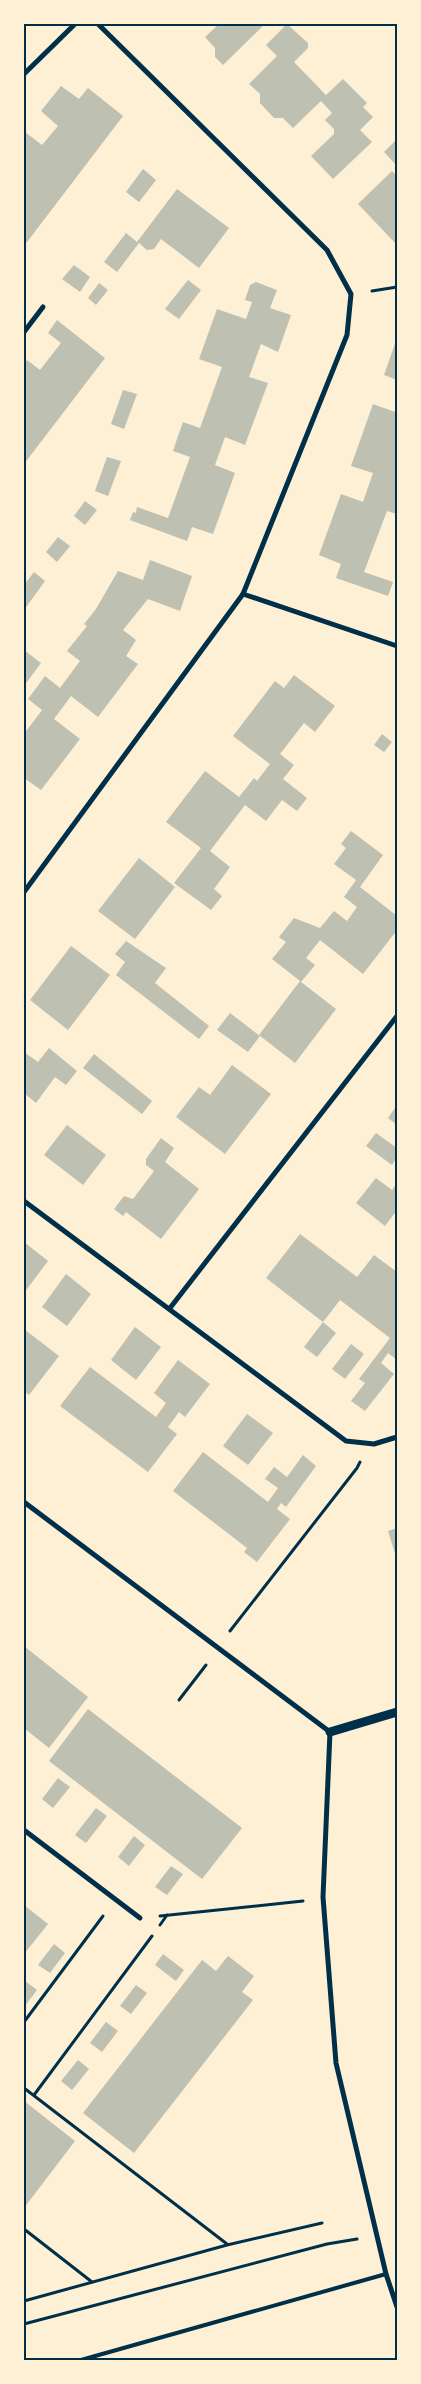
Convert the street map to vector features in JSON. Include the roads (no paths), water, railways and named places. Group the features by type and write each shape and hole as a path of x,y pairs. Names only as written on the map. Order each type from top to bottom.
{"street":[{"path":"24,74 75,24"},
{"path":"24,892 243,594 347,335 351,294 327,250 98,24"},
{"path":"24,332 42,307"},
{"path":"243,594 397,646"},
{"path":"170,1308 397,1016"},
{"path":"24,1200 346,1441 374,1444 397,1437"},
{"path":"24,1502 330,1732"},
{"path":"330,1732 397,1712"},
{"path":"330,1732 323,1897 336,2062 386,2274 397,2307"},
{"path":"24,1830 140,1918"}],"lane":[{"path":"81,2360 386,2274"}]}
